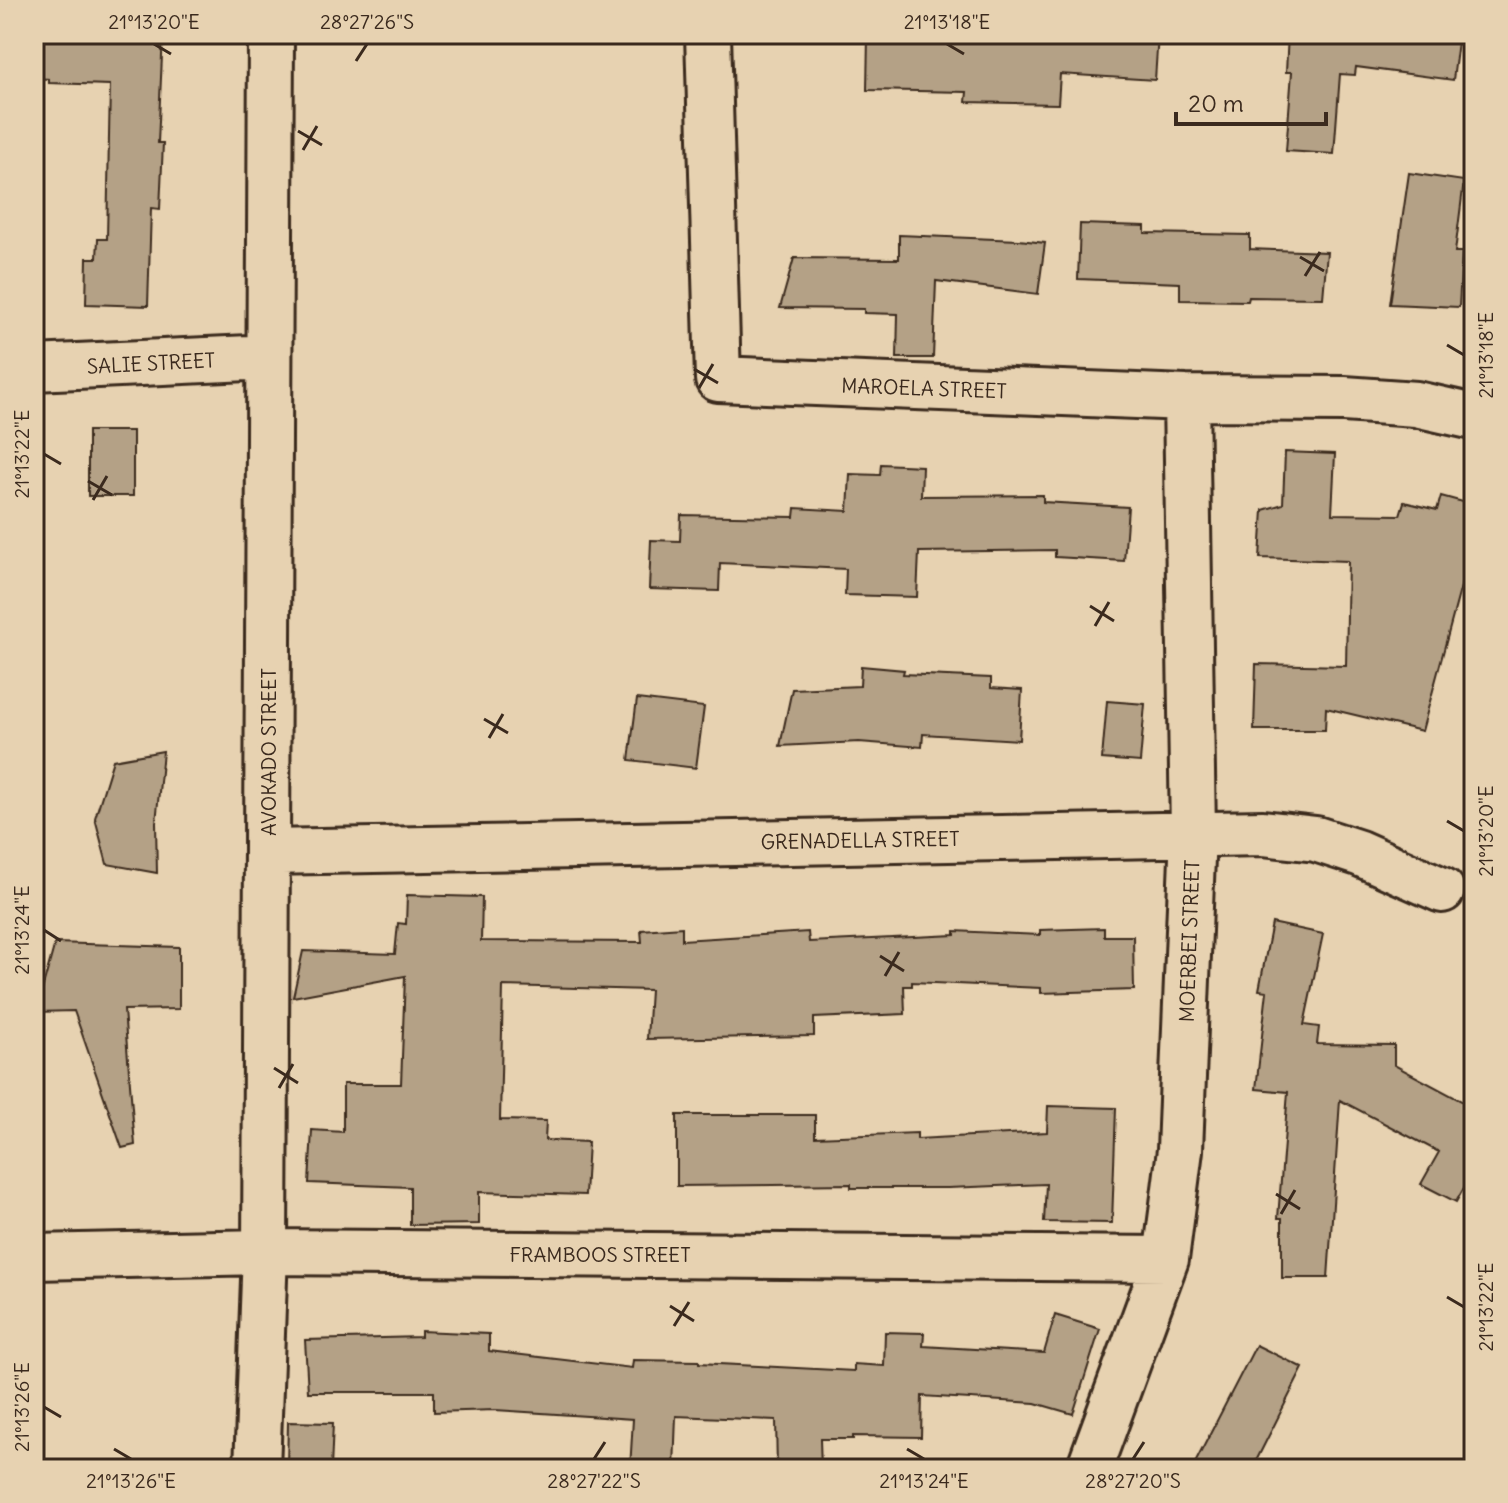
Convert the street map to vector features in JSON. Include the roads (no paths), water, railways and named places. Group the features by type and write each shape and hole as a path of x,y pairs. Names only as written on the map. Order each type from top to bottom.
{"street":[{"name":"AVOKADO STREET","path":"257,1469 265,1252 271,34"},
{"name":"MAROELA STREET","path":"708,34 718,379 1186,398 1344,399 1416,404 1474,417"},
{"name":"SALIE STREET","path":"34,368 269,357"},
{"name":"MOERBEI STREET","path":"1089,1469 1166,1259 1180,1150 1193,833 1186,398"},
{"name":"GRENADELLA STREET","path":"268,852 1263,833 1316,839 1388,864 1442,890"},
{"name":"FRAMBOOS STREET","path":"34,1257 265,1252 1166,1259"}]}
